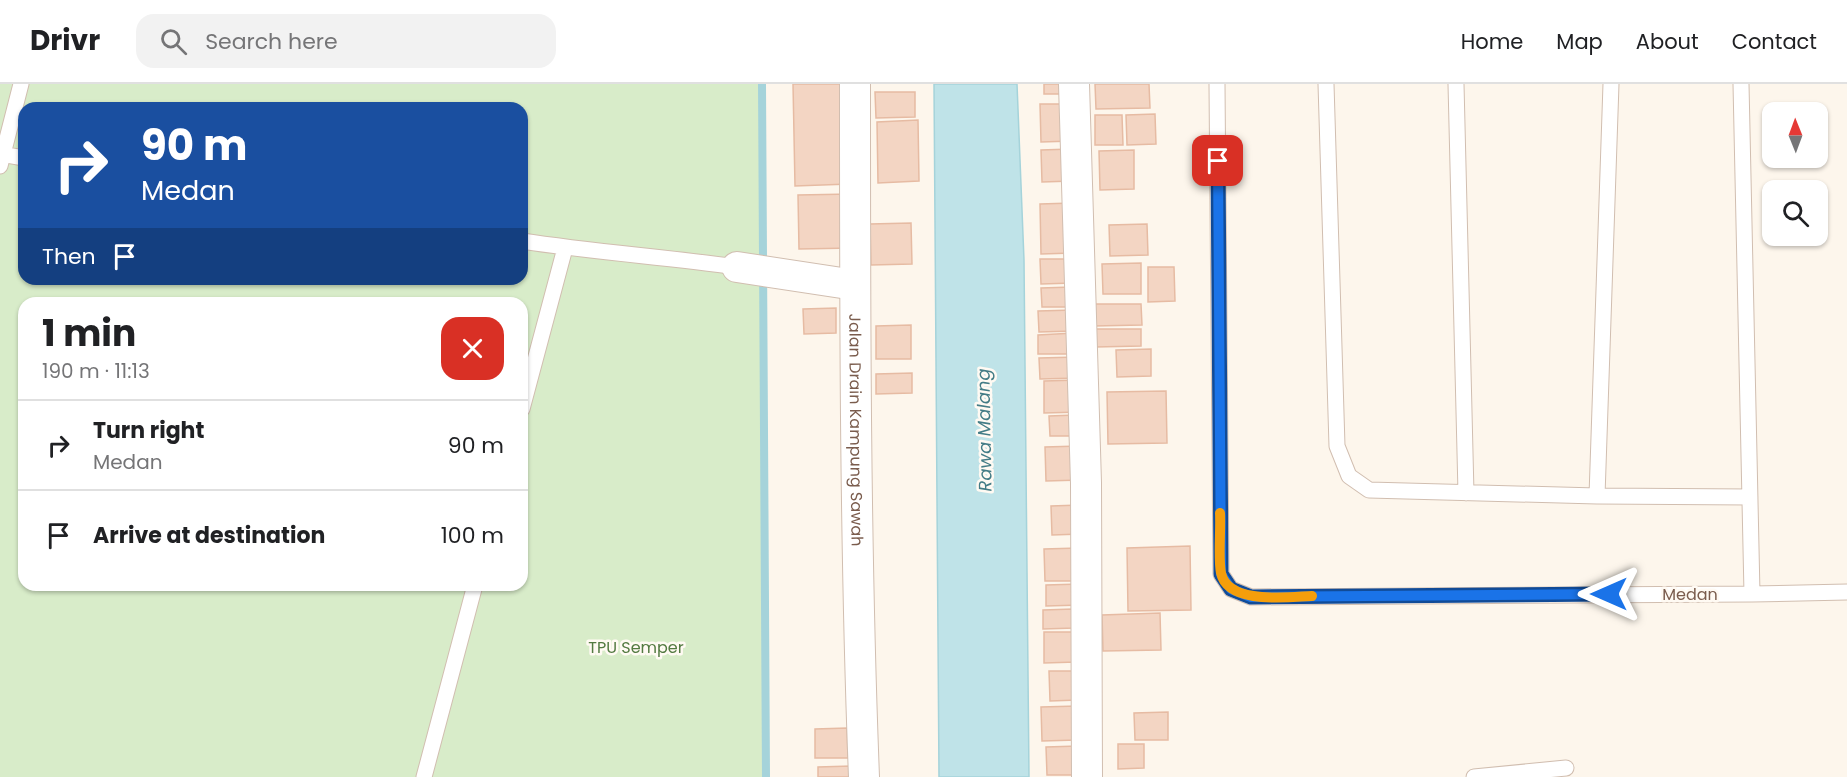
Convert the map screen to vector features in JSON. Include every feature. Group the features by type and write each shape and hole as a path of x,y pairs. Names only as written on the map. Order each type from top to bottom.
{"street":[{"name":"Jalan Drain Kampung Sawah","path":"855,84 859,654 864,777"},
{"path":"1074,84 1086,483 1087,777"},
{"path":"737,267 855,285"}],"lane":[{"path":"18,158 1,158 21,84"},
{"name":"Medan","path":"1217,84 1221,574 1231,589 1251,597 1847,592"},
{"path":"1326,84 1337,446 1350,476 1369,490 1597,496 1750,497"},
{"path":"1456,84 1466,493"},
{"path":"1597,496 1611,84"},
{"path":"1741,84 1752,594"},
{"path":"528,242 737,267"},
{"path":"528,387 565,248"},
{"path":"424,777 473,591"},
{"path":"1474,777 1566,768"}],"green space":[{"name":"TPU Semper","path":"0,84 762,84 766,777 0,777"}],"water":[{"name":"Rawa Malang","path":"934,84 1017,84 1024,260 1029,777 939,777"}],"building":[{"path":"793,84 847,84 849,184 795,186"},
{"path":"1044,84 1069,84 1069,94 1044,94"},
{"path":"1095,84 1149,84 1150,108 1096,109"},
{"path":"875,92 915,92 915,117 876,118"},
{"path":"1040,104 1070,104 1072,141 1041,142"},
{"path":"1155,114 1156,144 1127,145 1126,115"},
{"path":"1095,115 1122,115 1123,145 1095,145"},
{"path":"918,120 919,181 878,183 877,122"},
{"path":"1071,149 1072,181 1042,182 1041,150"},
{"path":"1134,150 1134,189 1100,190 1099,151"},
{"path":"851,194 853,248 799,249 798,195"},
{"path":"1072,203 1073,253 1041,254 1040,204"},
{"path":"911,223 912,264 871,265 870,224"},
{"path":"1147,224 1148,255 1110,256 1109,225"},
{"path":"1040,259 1072,259 1073,283 1041,284"},
{"path":"1141,263 1141,294 1103,294 1102,264"},
{"path":"1148,267 1174,267 1175,301 1148,302"},
{"path":"1072,287 1073,307 1042,307 1041,288"},
{"path":"1094,304 1141,304 1142,325 1094,326"},
{"path":"836,308 836,333 804,334 803,309"},
{"path":"1074,310 1074,331 1039,332 1038,311"},
{"path":"911,325 911,359 876,359 876,326"},
{"path":"1095,329 1141,329 1141,346 1095,347"},
{"path":"1074,333 1074,354 1038,354 1038,335"},
{"path":"1151,349 1151,376 1117,377 1116,350"},
{"path":"1077,357 1078,378 1040,379 1039,358"},
{"path":"912,373 912,393 876,394 876,374"},
{"path":"1079,380 1080,412 1044,413 1044,381"},
{"path":"1166,391 1167,443 1108,444 1107,392"},
{"path":"1076,415 1077,436 1050,436 1049,416"},
{"path":"1079,446 1080,480 1046,481 1045,447"},
{"path":"1080,505 1081,534 1052,535 1051,506"},
{"path":"1190,546 1191,610 1128,611 1127,548"},
{"path":"1078,548 1079,581 1045,581 1044,549"},
{"path":"1080,584 1081,605 1046,606 1046,585"},
{"path":"1073,609 1074,628 1043,629 1043,610"},
{"path":"1160,613 1161,650 1103,651 1102,615"},
{"path":"1044,632 1075,632 1076,662 1044,663"},
{"path":"1049,671 1078,671 1078,700 1050,701"},
{"path":"1077,706 1077,740 1042,741 1041,707"},
{"path":"1168,712 1168,740 1135,740 1134,713"},
{"path":"847,728 848,758 815,758 815,729"},
{"path":"1118,744 1144,744 1144,768 1118,769"},
{"path":"1078,746 1078,775 1047,775 1046,747"},
{"path":"851,766 852,777 818,777 818,767"}],"waterway":[{"path":"762,84 766,777"}],"slow traffic":[{"path":"1220,513 1221,574 1231,589 1251,597 1312,596"}],"route":[{"path":"1218,161 1221,574 1231,589 1251,597 1609,594"}]}
